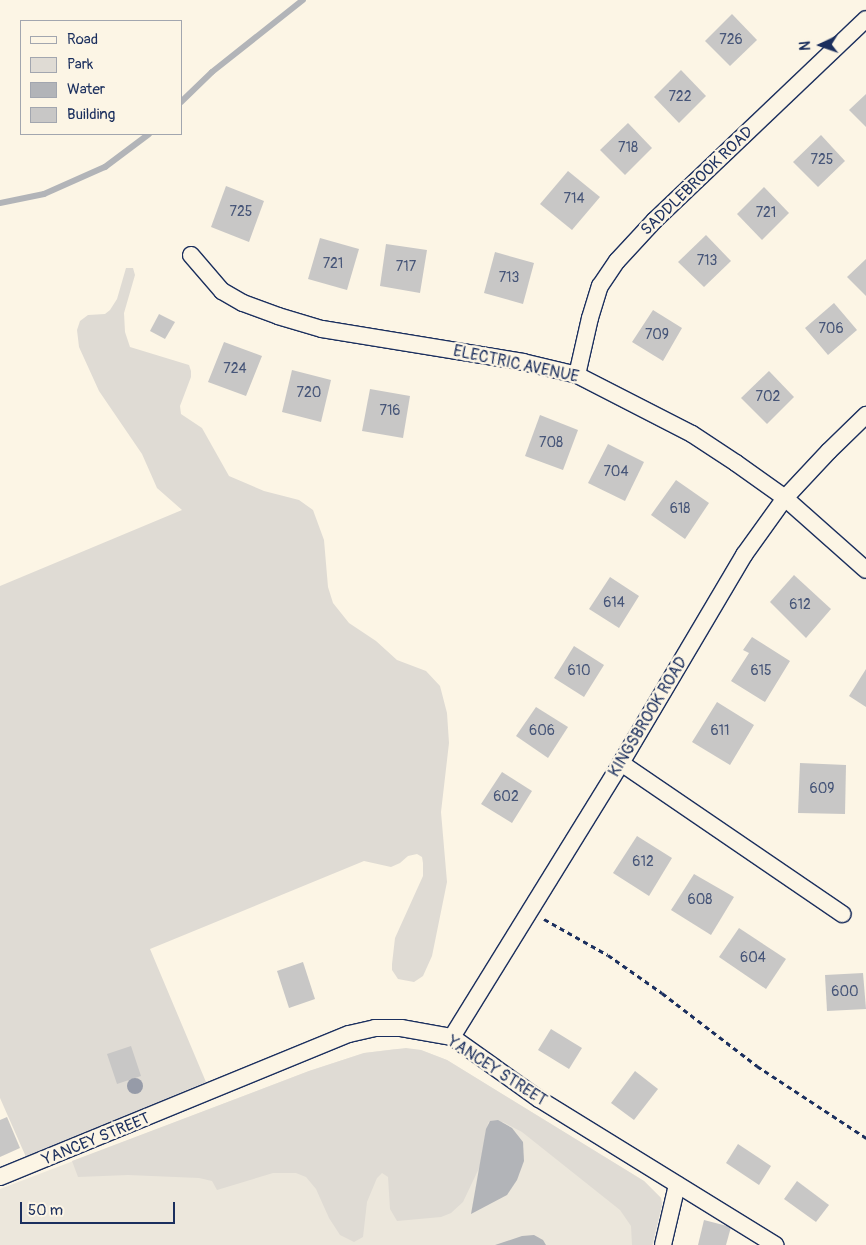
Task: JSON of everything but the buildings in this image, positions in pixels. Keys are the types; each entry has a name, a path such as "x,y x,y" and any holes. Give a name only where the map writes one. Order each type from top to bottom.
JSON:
{"street":[{"name":"SADDLEBROOK ROAD","path":"577,375 590,318 600,286 617,261 656,220 866,19"},
{"name":"ELECTRIC AVENUE","path":"191,255 222,291 243,303 278,316 322,329 506,359 577,375 692,434 785,498 866,570"},
{"name":"KINGSBROOK ROAD","path":"452,1037 621,764 744,555 785,498 828,450 866,415"},
{"path":"621,764 842,914"},
{"name":"YANCEY STREET","path":"0,1177 348,1034 375,1028 401,1028 452,1037 540,1099 775,1245"},
{"path":"663,1245 678,1185"}],"path":[{"path":"530,911 608,955 662,993 756,1066 866,1138"}],"shaded area":[{"path":"396,1049 421,1050 447,1060 644,1181 661,1198 662,1205 653,1245 0,1245 0,1189 309,1071 364,1053"}],"green space":[{"path":"126,268 133,268 135,275 124,313 125,332 130,347 189,365 191,377 180,406 181,414 202,428 229,476 264,491 299,500 313,510 324,540 328,587 333,603 349,623 376,641 397,660 426,671 440,686 447,713 449,743 441,812 447,882 432,956 423,976 414,982 398,979 392,970 392,964 395,938 423,876 422,857 417,854 408,856 400,863 391,867 364,861 150,949 206,1082 26,1157 0,1098 0,586 182,510 157,488 142,454 99,391 79,347 77,330 80,321 88,315 105,314 110,310 117,299"},
{"path":"406,1048 421,1050 447,1060 644,1181 661,1198 662,1205 652,1245 632,1245 631,1226 620,1210 522,1132 503,1122 490,1121 488,1123 481,1164 463,1202 451,1213 441,1217 397,1221 390,1209 388,1177 382,1173 377,1178 367,1202 363,1237 354,1242 340,1235 329,1218 316,1189 306,1177 296,1173 273,1173 217,1190 212,1181 199,1178 128,1175 78,1177 72,1161 309,1071 364,1053"}],"water":[{"path":"498,1120 512,1128 523,1142 524,1161 517,1180 507,1195 471,1214 486,1129 490,1121"},
{"path":"534,1235 543,1240 546,1245 495,1245 522,1236"}],"waterway":[{"path":"182,101 212,72 303,0"},
{"path":"0,203 44,194 105,167 148,135"}]}
